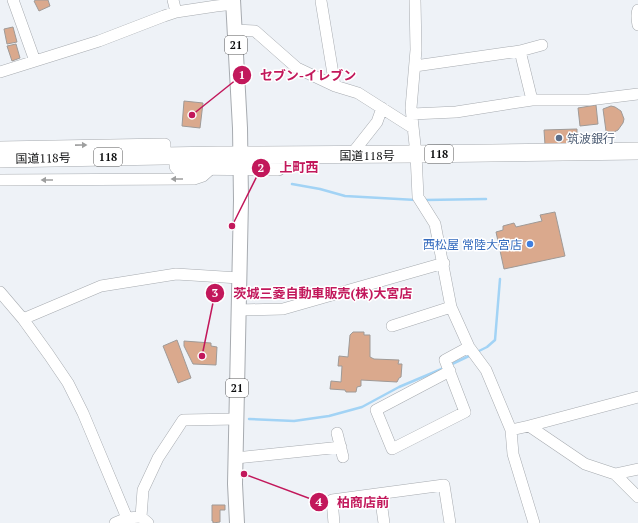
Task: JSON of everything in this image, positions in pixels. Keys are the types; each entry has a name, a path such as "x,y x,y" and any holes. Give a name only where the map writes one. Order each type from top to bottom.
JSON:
{"highway":[{"name":"国道118号","path":"0,169 29,163 165,156 241,161 416,159 638,151"},
{"name":"国道118号","path":"0,159 29,163 212,167 241,161 351,155 416,159 638,162"}],"main road":[{"name":"21","path":"233,2 241,161 235,484 237,523"}],"street":[{"path":"13,0 35,61"},
{"path":"173,0 176,12"},
{"path":"415,0 416,50 411,108 418,196 436,224 451,307 469,347 486,370 511,430 513,454 534,523"},
{"path":"321,1 335,86"},
{"path":"0,72 98,41 176,12 233,2"},
{"path":"638,10 638,25"},
{"path":"235,30 255,31 297,68 335,86 358,93 413,128"},
{"path":"415,66 520,51 542,45"},
{"path":"520,51 532,100"},
{"path":"412,114 456,112 532,100 589,100 638,94"},
{"path":"351,155 377,122 382,108"},
{"path":"0,147 165,144 165,156"},
{"path":"0,180 194,179 203,176 212,167"},
{"path":"239,310 283,309 444,263"},
{"path":"23,319 102,286 176,274 239,278"},
{"path":"0,292 23,319 68,383 83,413 127,518"},
{"path":"392,326 451,307"},
{"path":"450,371 376,410 392,449 466,412 450,371 445,360 469,347"},
{"path":"511,430 638,397"},
{"path":"115,523 127,518 144,520 143,490 158,458 183,420 237,419"},
{"path":"529,426 585,464 614,474 638,497"},
{"path":"236,458 342,452 337,434"},
{"path":"614,474 638,469"},
{"path":"331,522 332,500 444,485 450,523"},
{"path":"380,494 384,523"}],"building":[{"path":"48,0 50,6 39,11 34,1"},
{"path":"13,27 17,42 7,44 4,29"},
{"path":"16,44 20,58 12,61 7,46"},
{"path":"184,101 203,103 200,128 182,126"},
{"path":"596,105 598,124 580,126 578,108"},
{"path":"611,106 621,111 624,119 618,130 614,132 606,131 603,109"},
{"path":"577,129 577,145 545,145 544,130"},
{"name":"西松屋 常陸大宮店","path":"555,212 565,256 504,269 496,232 503,230 503,226 514,223 516,227 542,221 540,215"},
{"path":"353,332 364,332 364,335 370,335 370,357 374,359 399,360 398,364 402,364 401,377 397,382 361,380 361,386 357,387 356,392 330,389 331,381 341,382 342,366 338,366 339,356 348,357 350,335"},
{"path":"177,340 191,378 178,383 163,346"},
{"path":"184,341 211,343 211,346 217,347 216,365 193,364 184,346"},
{"path":"212,505 225,505 225,510 220,510 220,522 213,523 212,521"}],"waterway":[{"path":"292,184 320,189 345,196 416,200"},
{"path":"425,200 486,199"},
{"path":"477,352 487,347 495,340 500,279"},
{"path":"450,365 471,355"},
{"path":"249,419 294,421 329,416 362,407 399,387 444,368"}],"place":[{"name":"セブン-イレブン","path":"192,115"},
{"name":"筑波銀行","path":"559,138"},
{"name":"上町西","path":"232,226"},
{"name":"西松屋 常陸大宮店","path":"530,244"},
{"name":"茨城三菱自動車販売(株)大宮店","path":"202,356"},
{"name":"柏商店前","path":"244,474"}]}
